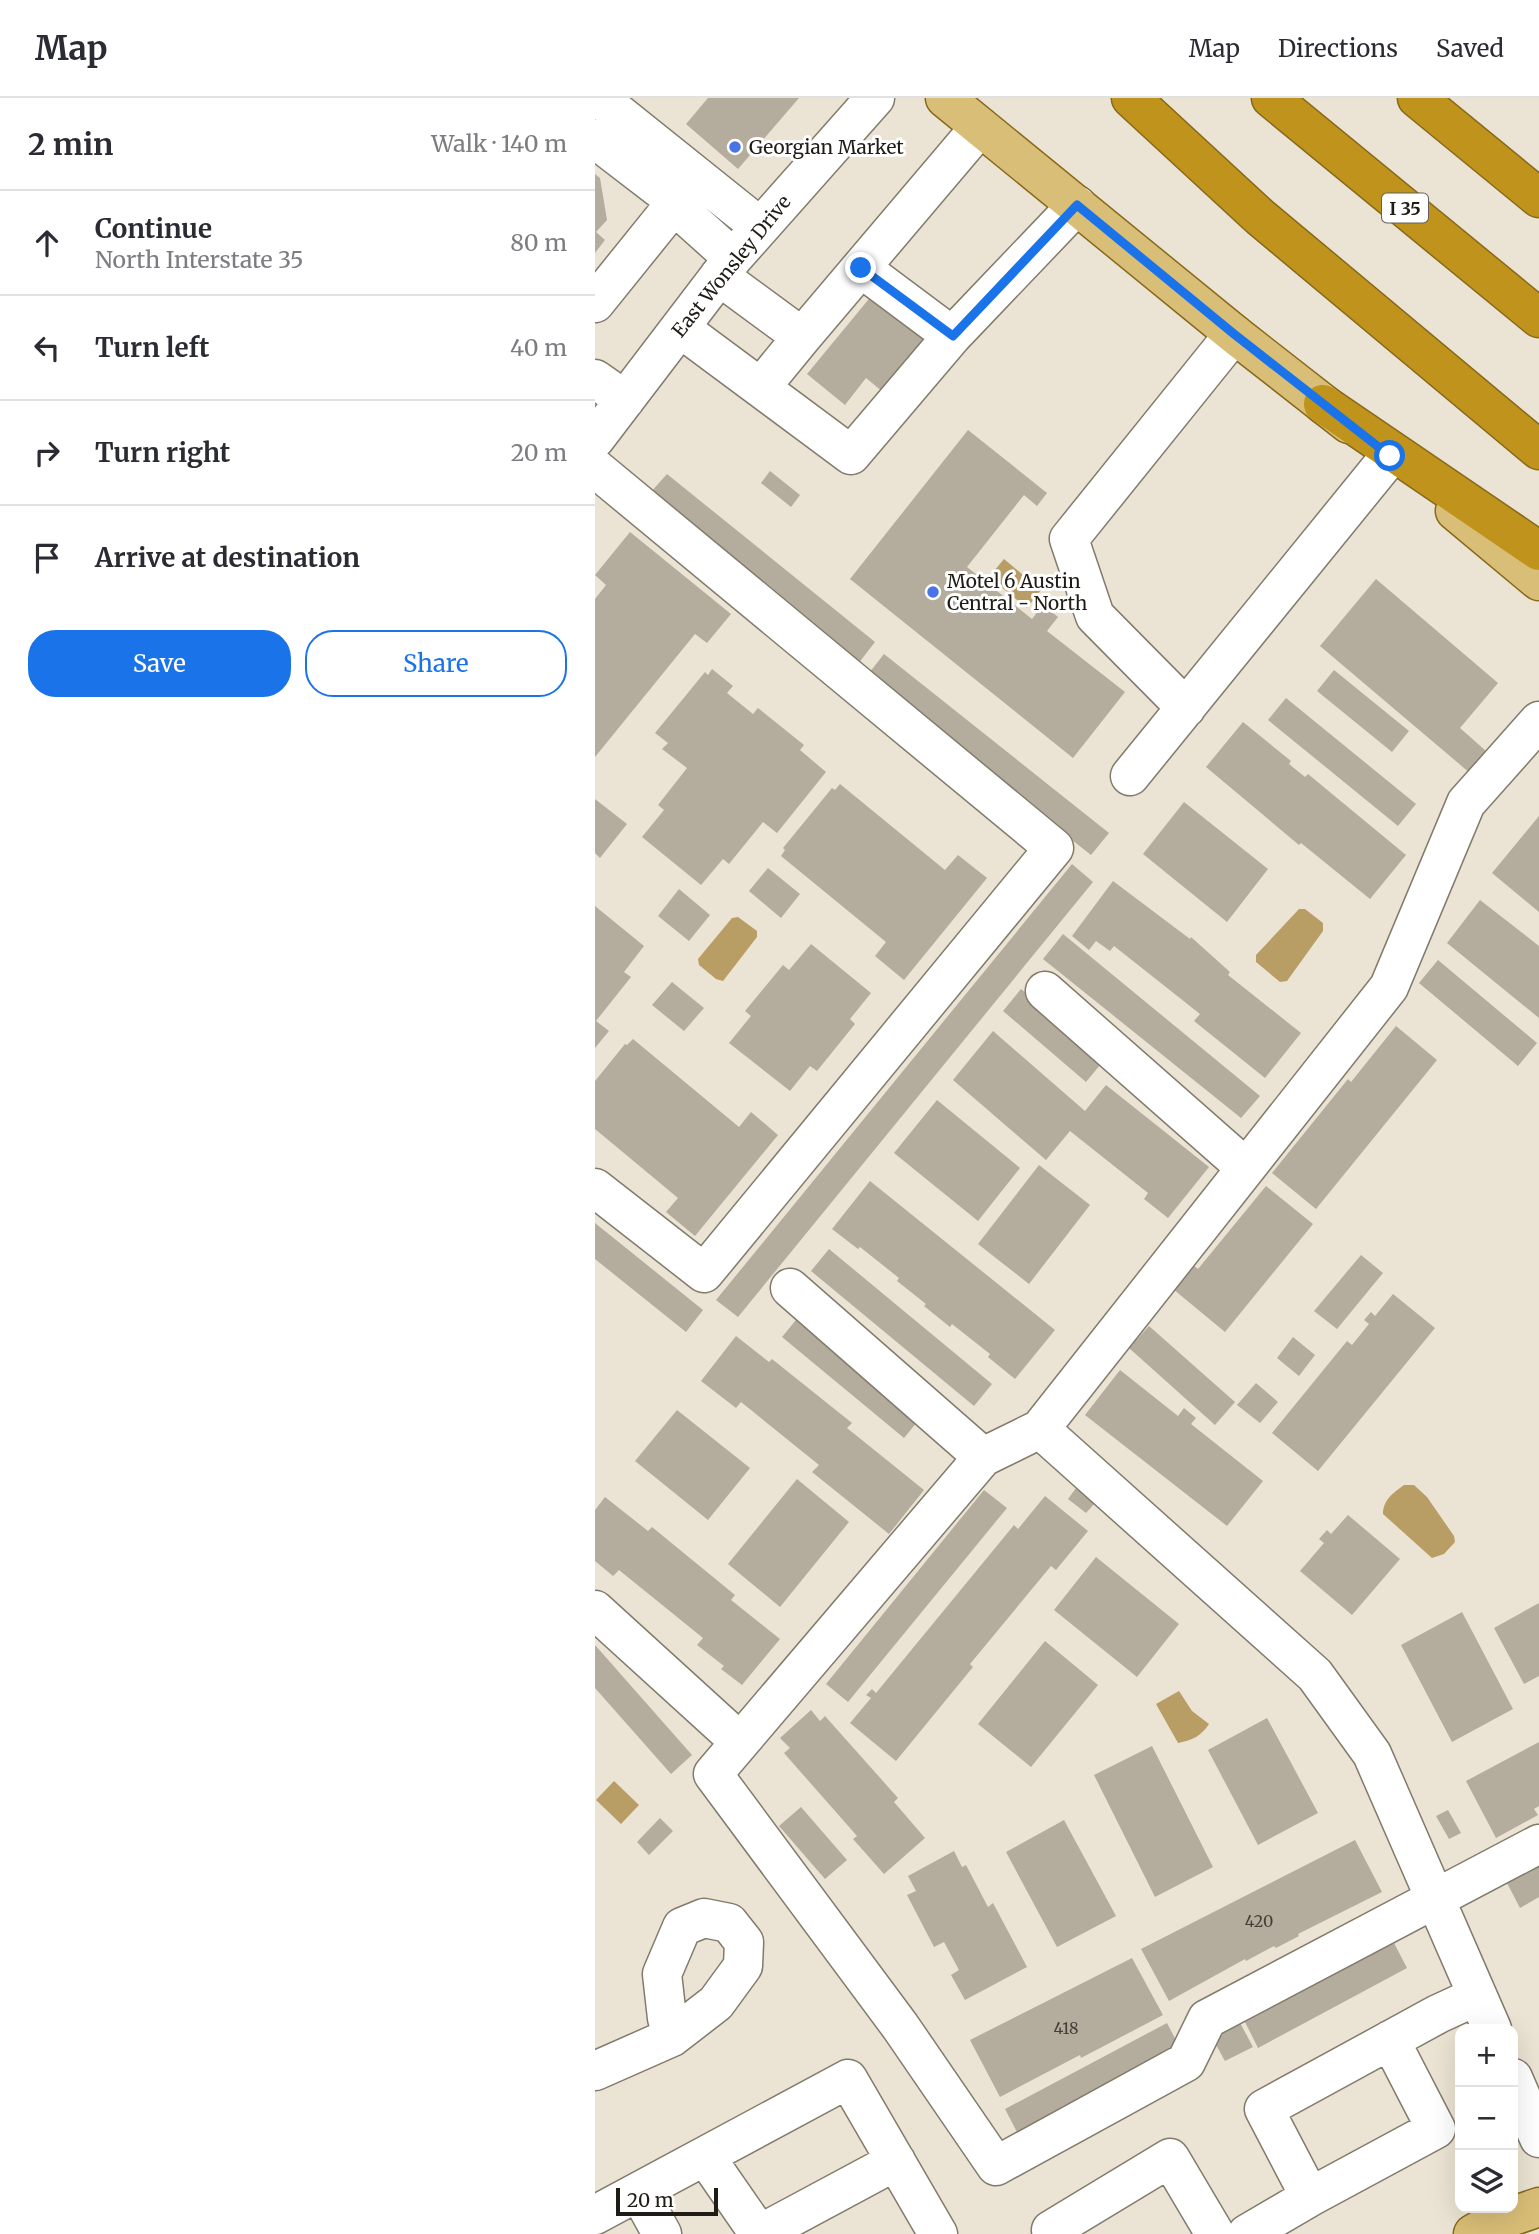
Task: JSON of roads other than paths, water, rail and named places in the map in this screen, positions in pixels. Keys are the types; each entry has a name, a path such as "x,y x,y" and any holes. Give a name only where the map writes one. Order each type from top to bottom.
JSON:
{"highway":[{"path":"1131,98 1260,217 1539,450"},
{"name":"I 35","path":"1271,98 1539,318"},
{"path":"1417,98 1539,198"},
{"path":"1323,404 1539,551"}],"main road":[{"path":"945,98 1234,334 1390,456 1539,581"},
{"path":"1473,2234 1490,2224 1539,2207"}],"street":[{"path":"599,98 760,227"},
{"name":"East Wonsley Drive","path":"595,439 610,389 680,328 726,267 875,98"},
{"path":"761,387 980,127"},
{"path":"595,138 664,192 726,267 802,337"},
{"path":"595,303 674,205"},
{"path":"680,328 851,455 953,336 1077,205"},
{"path":"861,268 953,336"},
{"path":"1186,708 1095,616 1069,539 1234,334"},
{"path":"1130,776 1390,456"},
{"path":"595,468 1054,848 704,1273 595,1188"},
{"path":"1539,721 1466,803 1389,987 1040,1429 983,1457 713,1774 900,2026 996,2166 1186,2062 1207,2019 1539,1844"},
{"path":"1045,991 1246,1168"},
{"path":"790,1288 983,1457"},
{"path":"1040,1429 1315,1675 1371,1754 1484,2012 1390,2040 1263,2109 1310,2197"},
{"path":"595,1610 740,1742"},
{"path":"595,2071 672,2037"},
{"path":"1247,2234 1436,2129 1390,2040"},
{"path":"595,2216 848,2079 938,2234"},
{"path":"1517,2087 1539,2138"},
{"path":"705,2156 759,2234 896,2161"},
{"path":"1053,2234 1051,2230 1170,2158 1215,2234"},
{"path":"639,2192 662,2234"}],"place":[{"name":"Georgian Market","path":"735,147"},
{"name":"Motel 6 Austin Central - North","path":"933,592"}]}
